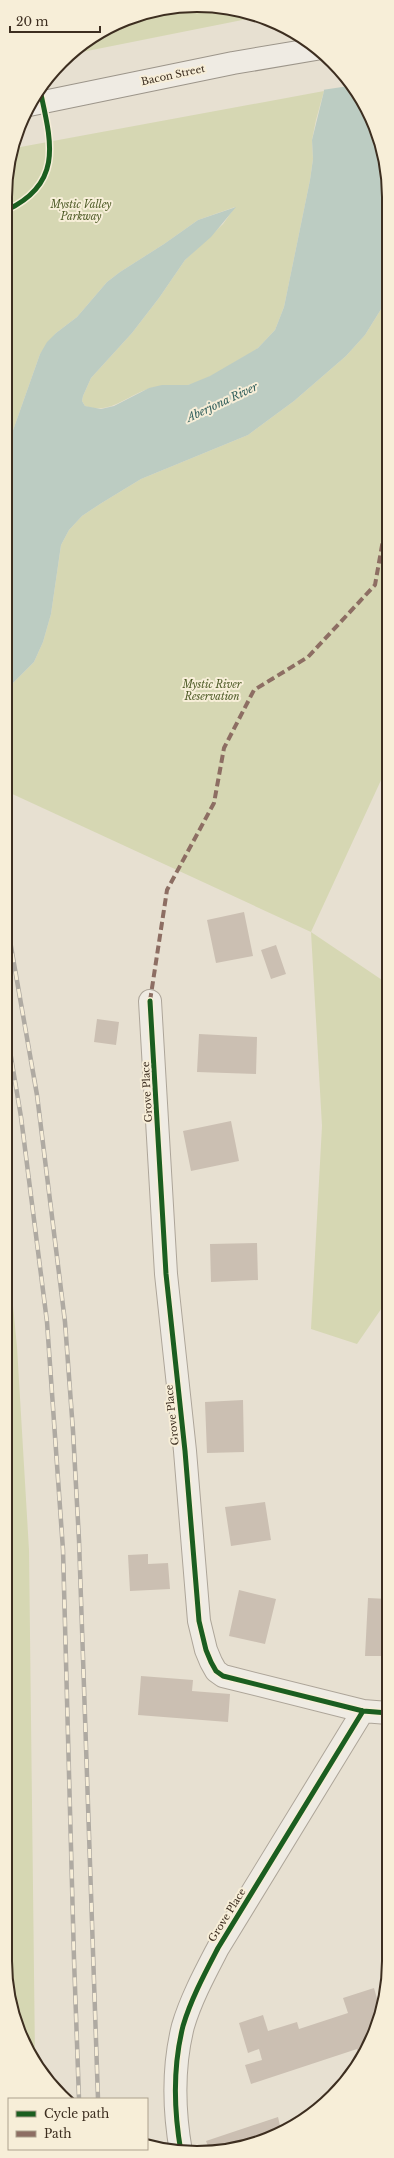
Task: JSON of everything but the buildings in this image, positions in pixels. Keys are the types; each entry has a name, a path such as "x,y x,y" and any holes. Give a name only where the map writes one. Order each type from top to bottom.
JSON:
{"street":[{"name":"Bacon Street","path":"37,103 233,63 311,51"},
{"name":"Grove Place","path":"150,1001 166,1274 185,1451 199,1621 206,1650 216,1671 223,1676 363,1711 382,1713"},
{"name":"Grove Place","path":"180,2145 177,2114 177,2065 183,2026 199,1984 218,1948 363,1711"}],"green space":[{"path":"185,12 209,12 247,19 82,52 115,31 149,18"},
{"name":"Mystic Valley Parkway","path":"324,91 312,140 313,159 310,180 284,307 275,330 258,348 251,353 196,383 178,387 158,387 148,389 118,404 102,408 85,406 82,401 83,396 91,378 132,333 159,298 185,260 223,224 235,207 198,220 107,282 77,317 56,333 40,354 12,433 12,185 19,147"},
{"name":"Mystic River Reservation","path":"382,308 382,778 311,932 12,794 12,684 34,662 43,642 51,614 61,545 69,530 82,516 141,479 248,435 294,401 346,356 365,335"},
{"path":"311,932 382,980 382,1308 357,1344 311,1329 322,1126"},
{"path":"12,1296 17,1347 29,1550 35,2050 26,2032 18,2009 12,1973"}],"water":[{"name":"Aberjona River","path":"319,58 344,84 351,94 368,126 376,149 382,185 382,308 365,335 346,356 294,401 248,435 141,479 82,516 69,530 61,545 51,614 43,642 34,662 12,684 12,433 40,354 47,342 77,317 107,282 120,272 198,220 236,207 211,237 185,260 159,298 132,333 91,378 82,401 85,406 101,409 114,406 149,388 162,385 188,385 210,376 258,348 275,330 284,307 310,180 313,159 312,140 324,91"}],"pier":[{"path":"317,56 328,66 346,86 322,90"}],"railway":[{"path":"12,952 37,1095 65,1322 79,1540 98,2098"},
{"path":"12,1063 21,1117 47,1322 63,1550 79,2098"}],"marked path":[{"path":"150,1001 167,890 214,803 224,748 254,690 308,657 375,585 382,546"}],"cycle path":[{"path":"12,207 25,199 38,187 45,174 49,159 49,143 48,126 41,97"},
{"path":"150,1001 166,1274 185,1451 199,1621 206,1650 216,1671 223,1676 363,1711 382,1713"},
{"path":"180,2145 176,2105 177,2057 183,2026 190,2006 218,1948 363,1711"}]}
